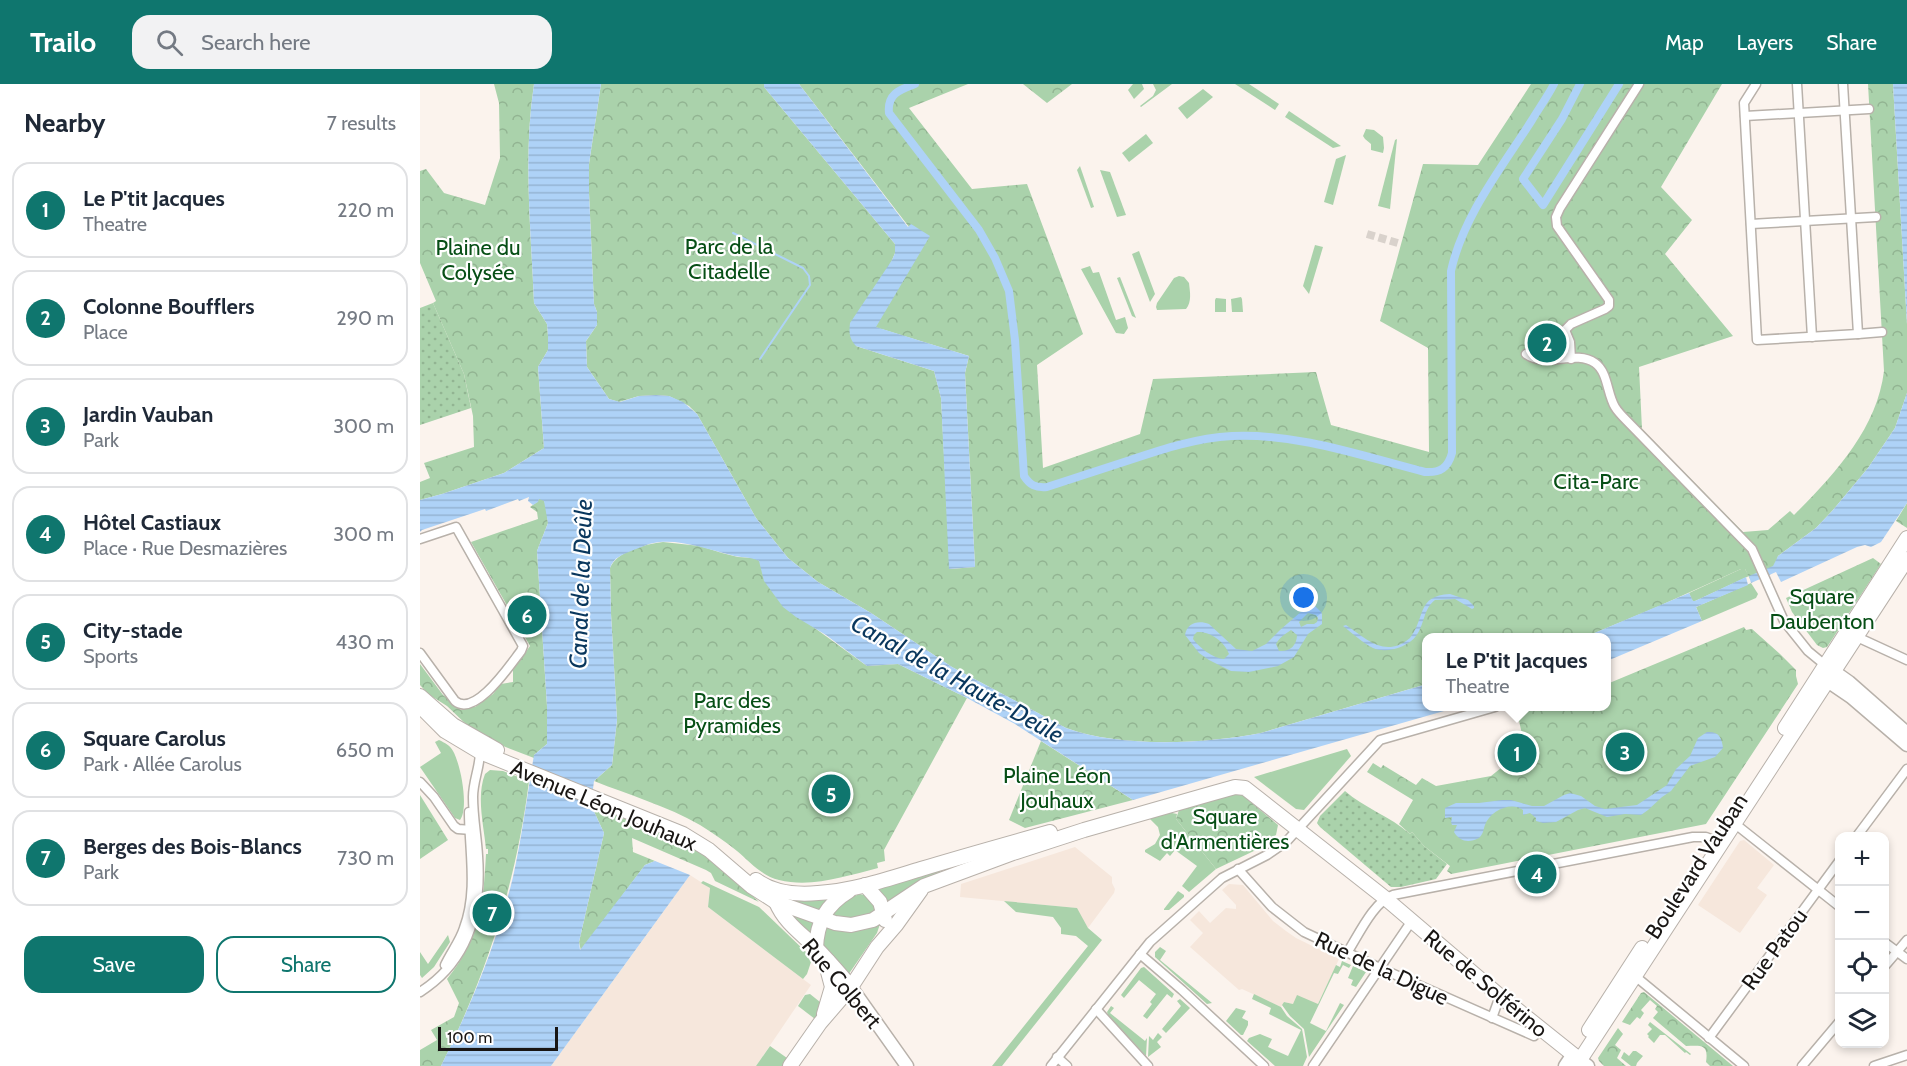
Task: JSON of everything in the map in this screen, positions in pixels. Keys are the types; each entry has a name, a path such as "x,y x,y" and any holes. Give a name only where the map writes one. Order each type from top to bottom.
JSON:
{"main road":[{"path":"1830,672 1907,538"},
{"path":"1830,672 1857,637 1907,559"},
{"path":"1830,672 1907,733"},
{"path":"1830,672 1851,697 1907,745"},
{"name":"Boulevard Vauban","path":"1577,1062 1635,976 1717,841 1734,823 1830,672"},
{"name":"Boulevard Vauban","path":"1577,1062 1717,841 1830,672"},
{"path":"420,696 482,748"},
{"path":"420,706 445,731 482,748"},
{"name":"Avenue Léon Jouhaux","path":"482,748 692,831 769,888 784,892 812,894 860,886 1241,783"},
{"name":"Avenue Léon Jouhaux","path":"619,804 692,839 718,857 759,892 776,902 821,918 851,925 866,922 885,913 924,886 1013,853 1241,783"},
{"name":"Rue de Solférino","path":"1241,783 1251,783 1299,827 1370,881 1411,922 1541,1029 1577,1062"},
{"path":"860,886 880,902 885,913 885,928 877,947"},
{"name":"Avenue Léon Jouhaux","path":"821,918 833,902 860,886"},
{"path":"790,1066 924,886"},
{"name":"Rue Colbert","path":"776,902 780,913 787,921 816,948 851,987 907,1066"},
{"path":"816,948 821,918"},
{"path":"820,1023 831,992 828,961"}],"street":[{"path":"1571,359 1570,342 1566,330 1571,324 1605,309 1609,306 1609,300 1557,226 1556,217 1639,84"},
{"path":"1756,84 1744,103 1758,340 1882,332"},
{"path":"1797,84 1812,337"},
{"path":"1843,84 1858,334"},
{"path":"1745,116 1869,109"},
{"path":"1751,224 1876,217"},
{"path":"1526,354 1538,360 1582,359 1596,364 1601,369 1614,405 1627,421 1752,549 1784,621 1813,656 1830,672"},
{"path":"420,539 456,527 523,646 493,687 474,702 459,705 420,653"},
{"path":"1857,637 1907,660"},
{"path":"1051,1066 1150,942 1216,882 1286,842 1380,740 1481,711"},
{"path":"420,992 449,966 463,946 477,911 479,871 472,830 471,771 475,758 482,748"},
{"path":"1861,832 1907,769"},
{"path":"420,782 434,797 454,826 458,829 472,830"},
{"path":"1734,823 1835,904"},
{"path":"1347,952 1385,898 1681,839 1697,837 1717,841"},
{"name":"Rue Patou","path":"1709,1038 1835,866"},
{"name":"Rue de la Digue","path":"1238,869 1260,895 1287,921 1304,932 1534,1036 1541,1029"},
{"path":"1313,1066 1411,922"},
{"path":"1889,961 1907,940"},
{"path":"1889,946 1907,959"},
{"path":"1140,954 1264,1066"},
{"path":"1635,976 1744,1066"},
{"path":"1492,1018 1500,996"},
{"path":"1096,1009 1148,1066"},
{"path":"1802,1066 1835,1026"},
{"path":"1874,1066 1907,1055"},
{"path":"1057,1057 1067,1066"}],"shaded area":[{"path":"1744,840 1774,865 1757,888 1767,895 1740,933 1698,905 1740,841"},
{"path":"1075,847 1112,877 1115,889 1088,928 1076,908 960,897 961,884"},
{"path":"690,875 710,888 708,907 811,985 756,1066 551,1066"},
{"path":"1229,884 1243,885 1273,921 1296,938 1339,959 1318,1004 1284,1002 1281,1007 1242,989 1239,990 1190,947 1203,933 1190,920 1199,911 1210,923 1226,908 1236,909 1236,905 1222,890"}],"green space":[{"name":"Plaine du Colysée","path":"494,84 534,84 528,166 534,303 547,324 548,336 548,350 538,367 544,448 504,473 420,500 420,482 430,478 424,463 474,447 473,416 464,374 433,303 436,301 420,263 420,171 426,169 444,193 485,205 500,158 499,103"},
{"name":"Parc de la Citadelle","path":"601,84 764,84 764,87 895,244 895,253 856,346 934,371 941,398 950,569 975,567 965,373 969,356 875,327 909,227 799,84 968,84 909,108 972,189 1027,184 1083,334 1037,365 1043,468 1140,434 1153,379 1316,372 1331,425 1429,452 1428,348 1380,321 1423,164 1478,165 1531,84 1722,84 1661,187 1692,220 1665,254 1733,336 1639,367 1642,429 1743,532 1768,530 1790,511 1794,515 1809,500 1838,467 1863,432 1880,392 1884,371 1868,84 1893,84 1907,324 1907,393 1895,428 1868,468 1816,528 1778,556 1775,569 1750,579 1745,569 1741,569 1595,633 1422,633 1422,685 1261,733 1189,742 1111,739 1066,728 952,667 871,613 818,582 788,558 756,518 697,414 689,406 669,396 639,396 619,402 609,399 587,367 586,341 597,325 597,312 594,304 589,164"},
{"path":"1023,84 1072,84 1047,103"},
{"path":"1133,84 1142,84 1144,89 1134,99 1128,90"},
{"path":"1153,84 1172,84 1141,107 1153,96 1156,90"},
{"path":"1235,84 1249,84 1279,104 1275,110"},
{"path":"1203,89 1213,97 1187,119 1178,108"},
{"path":"1289,111 1341,146 1333,148 1285,117"},
{"path":"1366,129 1374,130 1383,137 1383,153 1371,150 1371,144 1363,136"},
{"path":"1146,134 1153,143 1129,162 1122,153"},
{"path":"1397,139 1390,209 1378,206"},
{"path":"1346,155 1333,205 1324,202 1336,159"},
{"path":"1080,166 1094,207 1091,208 1077,170"},
{"path":"1100,170 1110,172 1126,215 1117,217"},
{"path":"1315,245 1323,247 1309,294 1303,286"},
{"path":"1139,251 1155,294 1150,302 1132,254"},
{"path":"1090,266 1093,273 1099,272 1116,320 1125,317 1128,328 1124,334 1116,333 1081,269"},
{"path":"1120,277 1136,318 1132,316 1117,278"},
{"path":"1184,277 1189,283 1188,306 1186,309 1157,310 1157,303 1174,278"},
{"path":"1241,297 1243,312 1232,312 1231,299"},
{"path":"1216,298 1226,299 1226,312 1215,312"},
{"path":"433,303 464,374 471,408 420,425 420,308"},
{"path":"539,499 543,499 546,505 548,523 537,551 547,706 547,744 534,755 534,758 498,744 470,728 447,706 428,694 420,685 420,664 443,695 461,710 470,706 475,707 493,694 501,684 513,682 513,670 530,646 471,542 538,519 537,512 530,507"},
{"path":"1907,503 1907,528 1896,521"},
{"name":"Parc des Pyramides","path":"663,542 700,546 738,557 755,558 812,626 867,666 898,664 967,698 884,850 885,861 877,863 878,868 816,882 779,880 762,872 724,841 687,818 594,781 612,765 617,720 610,568 625,553"},
{"name":"Square Daubenton","path":"1873,558 1881,564 1827,647 1817,645 1792,612 1786,598"},
{"path":"1745,569 1749,576 1693,602 1689,593"},
{"path":"1751,583 1758,594 1756,598 1702,621 1696,607"},
{"path":"1744,627 1746,630 1752,629 1796,670 1798,684 1706,824 1451,874 1447,871 1450,866 1424,846 1412,832 1410,834 1399,824 1413,800 1367,772 1373,763 1381,768 1383,765 1416,785 1422,778 1436,786 1491,776 1506,764 1495,750 1509,741 1508,738 1522,734 1517,712 1611,711 1611,682"},
{"path":"439,740 452,749 459,766 464,797 463,814 460,820 455,818 420,767 441,753 435,742"},
{"name":"Plaine Léon Jouhaux","path":"1041,741 1133,800 1025,828 1009,820"},
{"path":"1347,749 1351,756 1304,810 1296,809 1254,777"},
{"path":"490,770 503,771 529,781 508,892 486,962 441,1066 420,1066 420,1050 437,1040 431,1030 454,1017 459,1003 447,979 467,949 478,920 486,854 488,854 482,821 481,792 485,774"},
{"path":"1345,791 1410,834 1412,832 1424,846 1447,864 1436,879 1391,887 1320,827 1317,823 1320,816"},
{"name":"Square d'Armentières","path":"1240,793 1278,825 1276,835 1256,850 1216,869 1176,819 1180,807"},
{"path":"420,795 448,840 420,859"},
{"path":"591,805 691,846 723,868 759,902 715,881 711,873 706,870 632,838 633,852 655,861 645,865 581,951 579,942 604,833"},
{"path":"1167,812 1177,814 1176,819 1216,869 1189,892 1182,886 1197,866 1175,850 1170,856 1167,853 1160,861 1145,852 1155,844 1160,835 1158,827 1149,818"},
{"path":"942,868 943,870 889,903 879,889 879,887"},
{"path":"703,881 759,907 806,952 811,962 803,979 708,907 710,888 701,883"},
{"path":"1178,891 1184,897 1169,910 1164,910 1164,909"},
{"path":"835,893 819,912 773,895"},
{"path":"860,894 868,896 880,910 859,919 829,916 846,899"},
{"path":"1004,901 1077,908 1088,928 1102,940 1002,1066 992,1066 1088,946 1076,936 1061,934 1061,928 1053,917 1016,912"},
{"path":"789,914 814,922 812,937"},
{"path":"880,924 877,933 846,978 822,945 824,926 852,931"},
{"path":"448,935 450,942 434,967 422,978 420,952 428,964"},
{"path":"1160,947 1166,951 1160,960 1212,1003 1207,1004 1155,957 1155,952"},
{"path":"1342,961 1351,965 1349,968 1343,965 1338,974 1334,973 1310,1023 1326,1031 1340,1003 1344,1005 1309,1057 1304,1029 1282,1005 1284,1002 1293,1004 1297,995 1318,1004 1336,965 1340,967"},
{"path":"1353,966 1366,972 1356,987 1351,985 1353,980 1348,978"},
{"path":"1144,967 1174,994 1172,998 1167,994 1147,1019 1143,1016 1156,994 1139,980 1124,998 1121,995"},
{"path":"1644,992 1733,1066 1710,1066 1706,1062 1705,1049 1699,1046 1686,1046 1653,1018 1658,1012 1655,1009 1657,1006 1650,1000 1641,1010 1644,1013 1640,1019 1637,1017 1630,1025 1622,1022 1641,993"},
{"path":"810,994 820,1002 820,1013 815,1019 798,1006 805,995"},
{"path":"1254,994 1281,1007 1287,1016 1302,1029 1307,1057 1303,1066 1275,1066 1247,1041 1260,1034 1272,1039 1268,1047 1288,1056 1301,1030 1269,1014 1271,1008 1252,999"},
{"path":"1180,999 1190,1008 1166,1033 1162,1029 1181,1006 1177,1001"},
{"path":"1111,1006 1114,1008 1110,1013 1145,1041 1147,1038 1146,1056 1108,1015 1107,1012"},
{"path":"1236,1008 1246,1011 1242,1018 1248,1021 1248,1025 1243,1035 1226,1021"},
{"path":"1650,1022 1691,1054 1685,1053 1665,1035 1660,1035 1654,1043 1647,1034 1652,1029 1648,1025"},
{"path":"1618,1028 1623,1034 1615,1045 1621,1050 1617,1058 1626,1066 1604,1066 1598,1058"},
{"path":"1158,1033 1162,1037 1157,1042 1161,1047 1148,1057 1149,1036 1153,1040"},
{"path":"770,1046 787,1058 784,1066 756,1066"},
{"path":"1633,1051 1643,1056 1636,1066 1631,1066 1621,1058 1624,1052 1629,1056"}],"water":[{"path":"534,84 601,84 589,164 594,304 597,312 597,325 586,341 587,367 609,399 620,402 639,396 669,396 683,402 697,414 756,518 788,558 818,582 871,613 952,667 1066,728 1111,739 1189,742 1239,737 1261,733 1422,685 1422,711 1444,711 1133,800 1015,724 967,698 898,664 867,666 826,635 783,607 764,581 759,561 680,543 659,542 647,545 619,557 610,568 617,720 612,765 594,781 591,805 604,833 579,942 580,950 645,865 655,861 690,875 551,1066 441,1066 473,997 507,902 522,832 534,755 547,744 547,706 537,551 548,523 544,501 539,499 533,505 528,501 529,497 519,501 518,499 420,532 420,500 504,473 544,448 538,367 548,350 548,336 547,324 534,303 528,166"},
{"path":"764,84 799,84 908,227 911,224 930,236 876,327 969,356 965,373 975,567 949,569 941,398 934,371 856,346 850,335 850,323 892,260 895,244 764,87"},
{"path":"1893,84 1907,84 1907,324"},
{"path":"1907,393 1907,503 1881,542 1871,547 1865,545 1857,547 1781,582 1776,572 1751,583 1749,576 1773,566 1778,556 1816,528 1868,468 1895,428"},
{"path":"1746,577 1748,585 1696,607 1702,621 1611,659 1611,633 1594,633 1689,593 1695,601"},
{"path":"1450,594 1468,600 1474,608 1455,599 1435,600 1428,608 1416,636 1408,643 1396,648 1378,650 1373,648 1343,626 1346,625 1377,645 1392,647 1410,638 1427,603 1439,596"},
{"path":"1310,604 1322,613 1322,624 1308,634 1294,657 1278,666 1249,672 1231,671 1209,660 1199,653 1185,635 1191,625 1205,623 1209,624 1236,649 1252,651 1266,644","holes":["1308,613 1316,615 1317,622 1301,627 1299,622","1291,630 1297,635 1294,645 1283,651 1279,651 1276,644","1197,632 1212,635 1224,645 1229,654 1224,659 1211,655 1193,639"]},
{"path":"1707,732 1719,736 1723,748 1715,757 1690,766 1671,791 1641,815 1625,814 1607,817 1585,808 1556,822 1543,823 1536,821 1530,813 1523,815 1523,810 1518,807 1507,807 1491,815 1483,833 1472,841 1459,838 1454,832 1457,825 1452,825 1452,817 1445,818 1445,808 1456,803 1511,800 1532,806 1544,806 1570,793 1581,796 1595,806 1605,809 1637,805 1667,785 1676,769 1690,756 1698,738"}],"waterway":[{"path":"915,84 892,97 889,113 979,230 995,258 1009,291 1015,340 1024,476 1033,485 1043,487 1180,445 1232,436 1257,436 1305,442 1425,472 1443,469 1452,453 1451,271 1464,231 1474,211 1554,84"},
{"path":"1580,84 1562,119 1523,179 1543,205 1619,84"},
{"path":"733,233 803,268 809,276 810,285 760,359"}],"tunnel":[{"path":"1367,234 1401,244"}],"place":[{"name":"Colonne Boufflers","path":"1547,343"},
{"name":"Square Carolus","path":"527,615"},
{"name":"Jardin Vauban","path":"1625,752"},
{"name":"Le P'tit Jacques","path":"1517,753"},
{"name":"City-stade","path":"831,794"},
{"name":"Hôtel Castiaux","path":"1537,874"},
{"name":"Berges des Bois-Blancs","path":"492,913"}],"park label":[{"name":"Cita-Parc","path":"1596,481"}],"water label":[{"name":"Canal de la Deûle","path":"581,584"},
{"name":"Canal de la Haute-Deûle","path":"957,679"}]}
